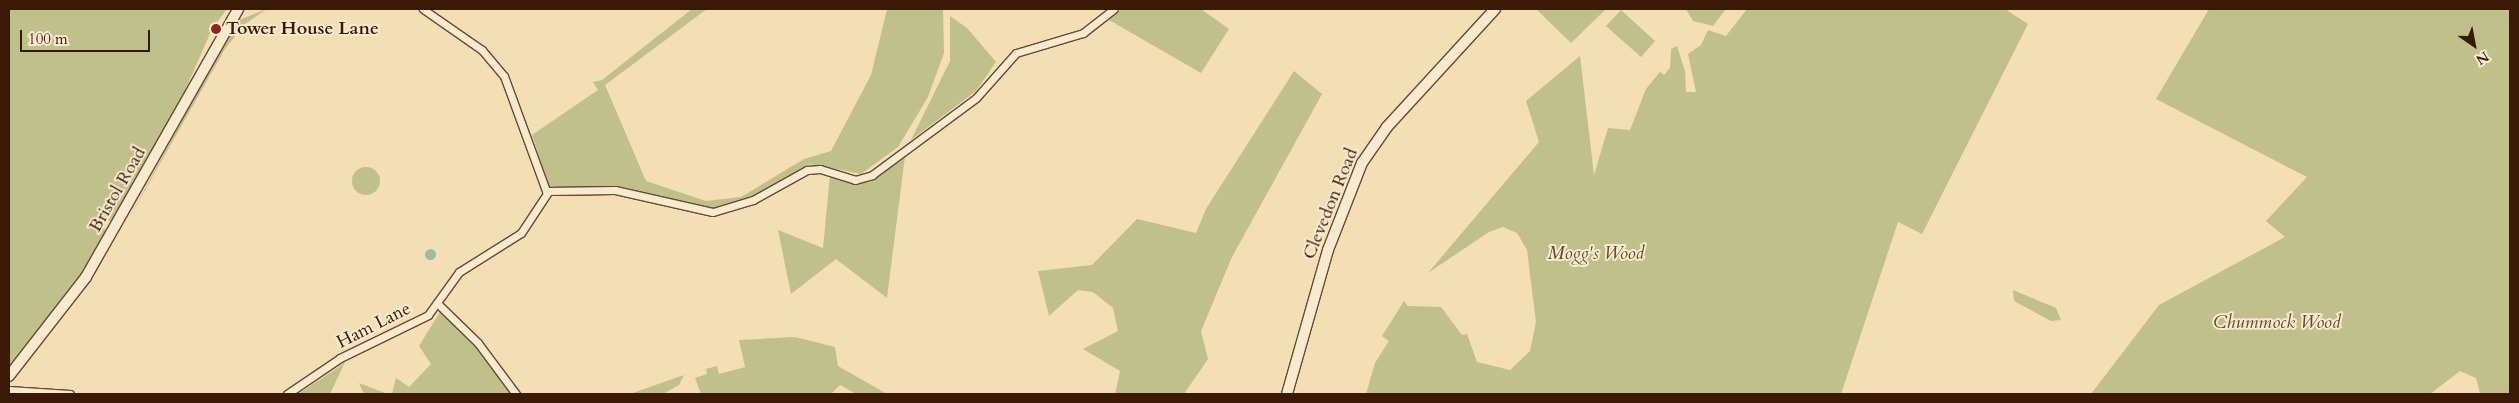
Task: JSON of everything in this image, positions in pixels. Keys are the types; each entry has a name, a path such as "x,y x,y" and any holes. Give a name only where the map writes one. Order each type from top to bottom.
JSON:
{"main road":[{"name":"Bristol Road","path":"9,376 86,277 238,9"},
{"name":"Clevedon Road","path":"1287,394 1328,250 1362,163 1387,128 1495,9"}],"street":[{"path":"423,9 482,50 504,76 548,192 615,190 713,212 752,200 807,170 864,178 976,98 1016,53 1083,33 1114,9"},
{"name":"Ham Lane","path":"287,394 340,358 409,327 437,303 459,272 521,233 548,192"},
{"path":"437,303 478,343 516,394"},
{"path":"9,390 70,394"}],"green space":[{"path":"9,9 227,9 212,29 180,102 113,220 103,222 106,234 81,275 9,367"},
{"path":"267,9 245,24 225,49 128,220 231,30 239,20"},
{"path":"692,9 707,9 605,85 646,181 706,201 741,197 804,159 831,151 871,75 887,9 943,9 944,53 928,97 898,147 861,174 810,164 752,198 713,209 611,186 550,190 532,135 598,90 593,82 602,80"},
{"path":"1121,9 1201,9 1229,29 1201,73 1109,20"},
{"path":"1536,9 1606,9 1571,43"},
{"path":"1686,9 1726,9 1713,26 1693,21"},
{"name":"Mogg's Wood","path":"1747,9 2005,9 2028,24 1922,234 1898,222 1841,394 1366,394 1375,363 1389,341 1382,336 1404,301 1408,306 1441,307 1462,335 1467,334 1477,362 1510,370 1530,351 1536,322 1527,250 1517,233 1503,227 1489,232 1428,273 1539,142 1526,101 1580,56 1594,175 1608,128 1630,130 1646,89 1660,72 1664,75 1670,68 1671,49 1677,46 1685,71 1686,92 1696,92 1688,54 1701,45 1708,30 1726,36"},
{"name":"Chummock Wood","path":"2209,9 2510,9 2510,394 2480,394 2476,378 2460,371 2430,394 2091,394 2159,305 2285,237 2266,221 2307,177 2156,99"},
{"path":"1621,10 1655,41 1641,57 1606,26"},
{"path":"950,16 967,28 996,62 976,91 911,140 950,61"},
{"path":"1294,71 1322,94 1232,257 1201,331 1208,359 1184,394 1115,394 1120,371 1083,349 1118,331 1113,308 1093,292 1078,290 1049,316 1038,271 1092,265 1137,219 1196,233 1206,209"},
{"path":"905,156 887,298 836,259 791,294 778,230 823,248 830,175 850,183 870,182"},
{"path":"366,167 376,171 380,181 376,191 366,195 356,191 352,181 356,171"},
{"path":"2013,290 2056,308 2061,320 2051,321 2014,301"},
{"path":"440,312 472,341 512,394 392,394 396,378 409,387 431,364 419,346"},
{"path":"795,337 835,347 838,366 887,394 856,394 840,385 831,394 701,394 695,378 707,374 706,369 717,366 719,374 745,367 739,340"},
{"path":"345,362 330,394 298,394 333,371"},
{"path":"684,375 679,385 663,394 630,394"},
{"path":"359,383 388,394 364,394"}],"shaded area":[{"path":"430,248 436,254 430,260 424,254"}],"place":[{"name":"Tower House Lane","path":"216,29"}]}
